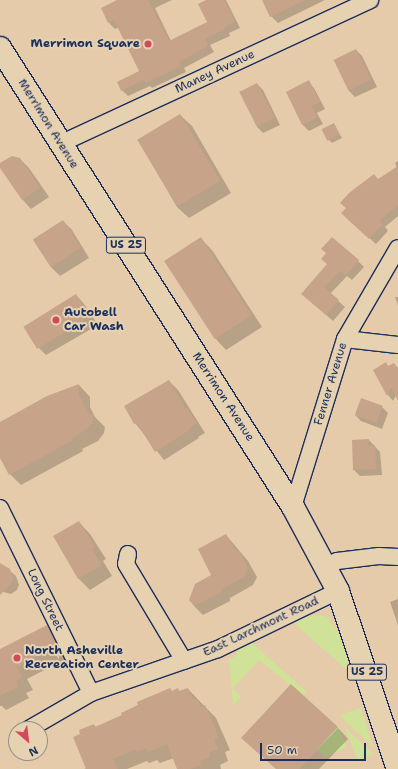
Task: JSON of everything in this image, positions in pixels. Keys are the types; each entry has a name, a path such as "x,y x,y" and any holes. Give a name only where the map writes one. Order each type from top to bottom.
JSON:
{"main road":[{"name":"Merrimon Avenue","path":"0,48 60,144 272,471 293,507 338,591 398,769"}],"street":[{"name":"Maney Avenue","path":"60,144 370,0"},
{"name":"Fenner Avenue","path":"293,507 345,339 398,248"},
{"path":"345,339 398,345"},
{"name":"Long Street","path":"0,508 91,693"},
{"path":"128,554 126,564 184,661"},
{"path":"325,567 337,562 379,556 398,557"},
{"name":"East Larchmont Road","path":"43,721 91,693 218,649 338,591"}],"green space":[{"path":"320,615 331,618 329,622 334,626 339,634 348,661 346,669 296,625 297,619"},
{"path":"252,643 307,692 303,695 259,660 233,688 241,698 233,705 229,660 237,655 236,651"},
{"path":"361,708 373,747 339,715"},
{"path":"344,726 373,754 358,760"},
{"path":"338,727 347,747 325,757 317,749"}],"building":[{"name":"Merrimon Square","path":"117,0 148,0 169,41 207,22 198,4 206,0 224,0 235,22 205,39 208,46 179,62 181,66 146,83 144,80 121,91 117,82 139,71 114,20 108,23 101,8"},
{"path":"262,0 305,0 270,17"},
{"path":"356,49 371,80 348,91 334,60"},
{"path":"309,80 320,102 312,106 317,118 302,125 286,92"},
{"path":"257,83 275,118 257,127 239,92"},
{"path":"180,114 220,181 177,207 137,140"},
{"path":"334,123 340,135 327,141 322,129"},
{"path":"12,156 20,158 40,188 22,200 0,168 0,163"},
{"path":"398,166 398,205 379,221 383,224 369,239 341,213 346,208 340,203 349,193 374,174 378,179"},
{"path":"63,220 81,248 51,267 33,240"},
{"path":"201,237 252,315 215,339 164,261"},
{"path":"332,237 359,260 346,275 340,271 324,287 339,300 326,315 301,294 327,264 321,259 326,253 321,249"},
{"name":"Autobell Car Wash","path":"76,294 90,316 37,349 23,327"},
{"path":"386,362 388,366 394,363 398,369 398,401 391,387 387,396 373,370"},
{"path":"169,380 186,409 187,408 197,423 190,428 191,429 155,452 137,423 134,424 124,406"},
{"path":"79,384 79,395 88,413 94,415 93,421 87,429 72,438 73,440 9,475 0,458 0,422 47,396"},
{"path":"361,398 383,406 376,423 355,415"},
{"path":"369,439 367,446 375,445 376,469 353,470 352,440"},
{"path":"79,521 95,547 92,549 102,565 78,579 53,536"},
{"path":"226,534 234,548 239,551 248,568 244,577 222,589 221,592 194,606 189,600 195,584 211,575 198,549"},
{"path":"0,563 10,569 13,579 11,584 0,595"},
{"name":"North Asheville Recreation Center","path":"47,625 57,646 17,667 22,678 16,681 18,687 0,696 0,649"},
{"path":"291,684 338,727 299,769 276,769 241,738"},
{"path":"170,688 172,691 178,688 179,691 188,688 193,700 197,699 201,707 205,705 219,738 214,740 218,749 209,753 210,757 200,761 201,765 190,769 177,769 167,744 148,752 146,748 137,752 136,749 113,759 118,769 86,769 73,737 80,734 79,730 94,724 95,727 122,715 121,713 138,705 137,702"}],"place":[{"name":"Merrimon Square","path":"148,44"},
{"name":"Autobell Car Wash","path":"56,320"},
{"name":"North Asheville Recreation Center","path":"17,658"}]}
